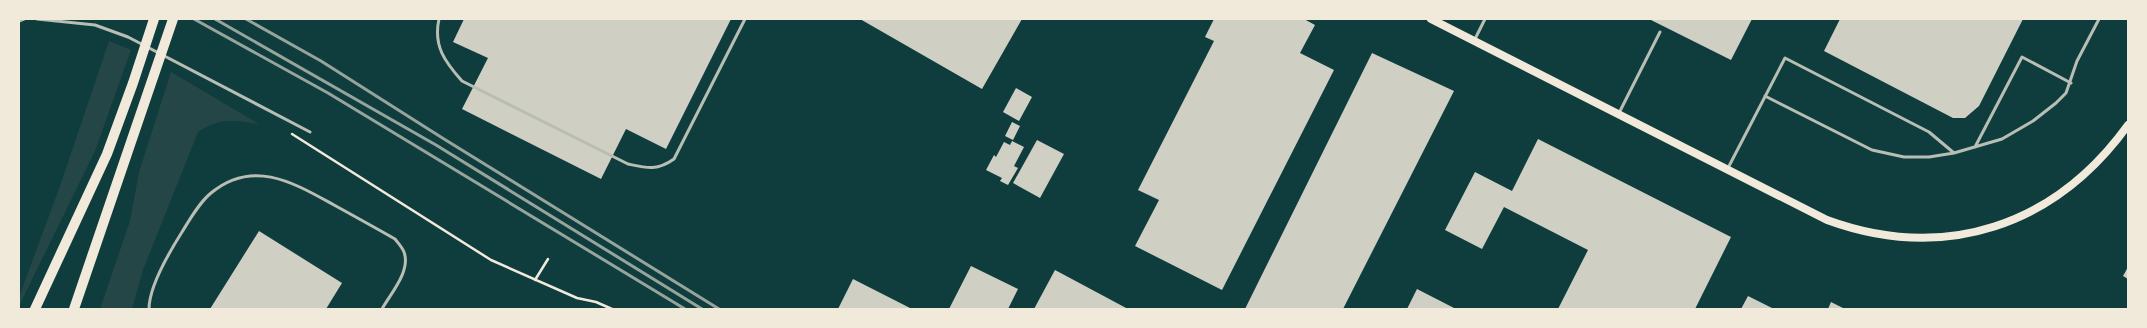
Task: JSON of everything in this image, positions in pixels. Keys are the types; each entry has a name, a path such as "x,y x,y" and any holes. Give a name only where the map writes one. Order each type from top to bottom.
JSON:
{"main road":[{"path":"35,309 107,154 134,83 154,19"},
{"path":"74,309 173,19"},
{"path":"1431,19 1827,220 1853,230 1880,236 1908,238 1959,236 2006,223 2026,214 2073,185 2112,148 2128,125"},
{"path":"80,309 86,275"}],"lane":[{"path":"19,22 24,19"},
{"path":"37,19 95,25 128,37 310,132"},
{"path":"439,19 437,28 439,47 446,63 462,81 628,164 650,169 666,165 674,159 745,19"},
{"path":"1474,41 1485,19"},
{"path":"1765,96 1872,150 1904,157 1929,157 1954,153 2002,139 2033,121 2056,103 2066,93 2071,83 2077,61 2099,19"},
{"path":"1619,114 1660,32"},
{"path":"1974,147 2022,57 2071,83"},
{"path":"1727,170 1785,58 1929,132 1954,153"},
{"path":"149,309 149,299 171,249 192,216 210,193 227,182 252,175 270,176 292,182 395,238 404,251 406,264 403,273 382,309"}],"path":[{"path":"286,130 491,260 577,298 596,302 612,309"},
{"path":"535,280 548,259"}],"shaded area":[{"path":"109,41 131,50 95,151 19,306 19,297 60,186"},
{"path":"171,72 259,124 242,121 227,121 206,127 198,132 143,270 132,309 100,309 130,221 139,172"}],"building":[{"path":"464,19 731,19 666,149 626,129 601,179 462,109 488,58 453,42"},
{"path":"860,19 1022,19 982,89"},
{"path":"1214,19 1304,19 1315,25 1300,53 1334,70 1222,290 1135,246 1159,200 1138,190 1214,41 1205,37"},
{"path":"1649,19 1752,19 1731,60"},
{"path":"1840,19 2023,19 1979,106 1965,118 1953,118 1824,51"},
{"path":"1372,53 1454,91 1343,309 1245,309"},
{"path":"1016,88 1032,97 1019,121 1003,112"},
{"path":"1012,122 1020,126 1013,140 1005,136"},
{"path":"1538,139 1731,237 1695,309 1558,309 1588,250 1504,207 1482,249 1445,230 1475,172 1512,191"},
{"path":"1037,140 1064,154 1040,198 1013,183"},
{"path":"1012,141 1024,147 1014,166 1018,168 1008,185 1000,181 1002,178 986,170 994,155 996,157 1004,142 1010,145"},
{"path":"259,231 342,283 326,309 210,309"},
{"path":"971,266 1018,289 1008,309 949,309"},
{"path":"2128,267 2128,279 2123,276"},
{"path":"1055,270 1128,309 1034,309"},
{"path":"853,279 912,309 838,309"},
{"path":"1417,289 1456,309 1407,309"},
{"path":"1748,296 1774,309 1741,309"},
{"path":"1831,302 1845,309 1828,309"}],"railway":[{"path":"194,19 328,93 685,309"},
{"path":"215,19 436,145 702,309"},
{"path":"246,19 321,61 719,309"}]}
